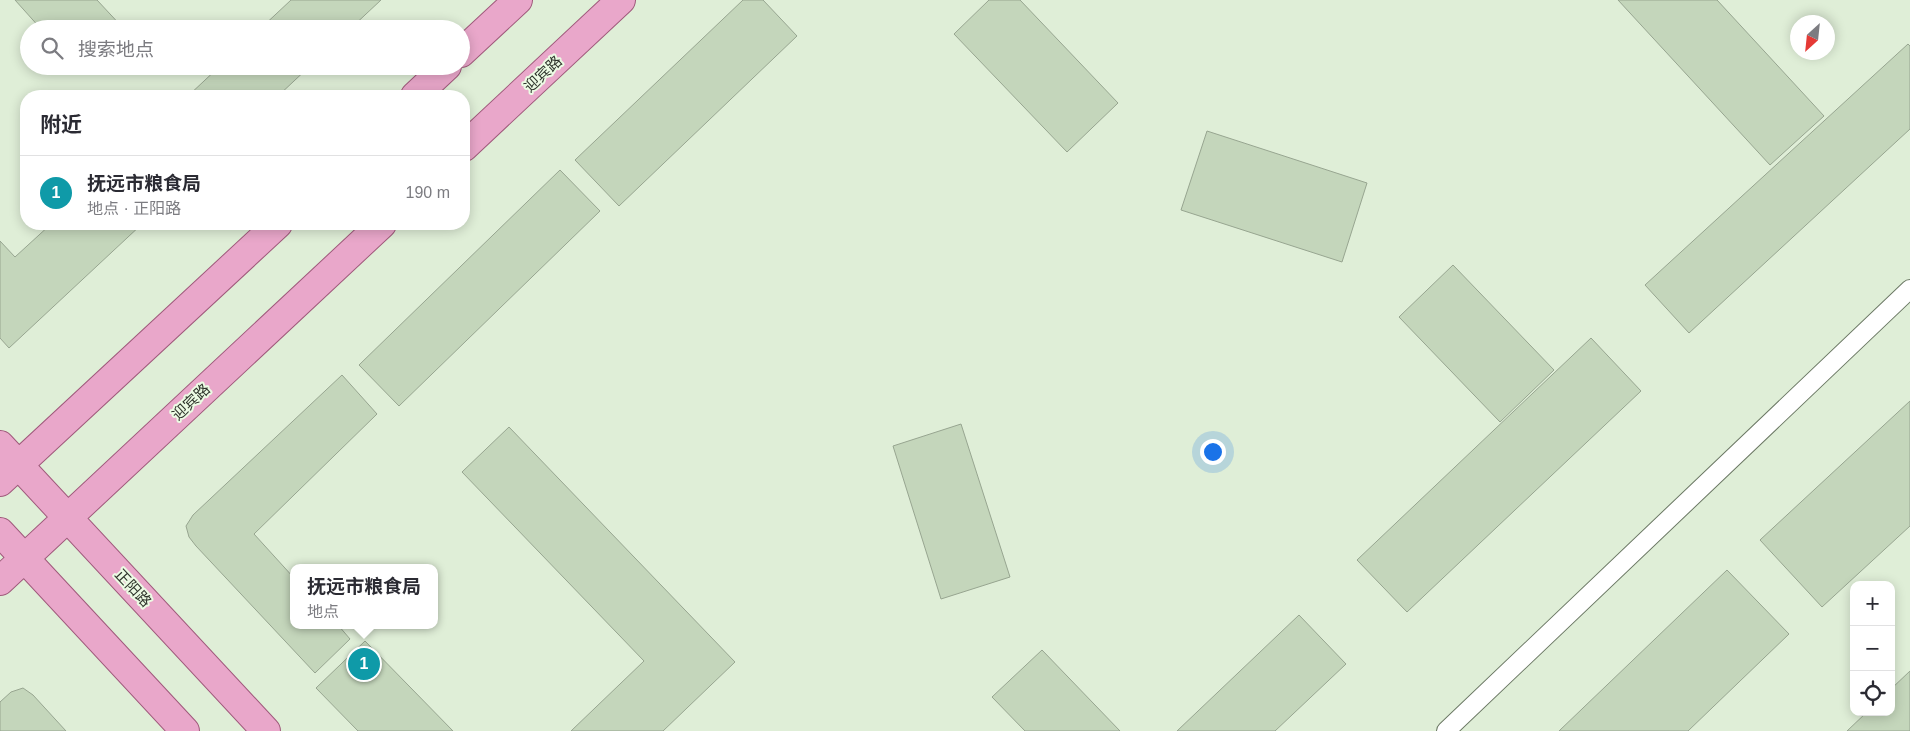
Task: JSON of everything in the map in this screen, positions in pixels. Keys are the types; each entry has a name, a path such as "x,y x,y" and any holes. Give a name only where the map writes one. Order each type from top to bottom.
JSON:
{"main road":[{"path":"470,45 518,0"},
{"name":"迎宾路","path":"470,142 621,0"},
{"path":"421,90 437,75"},
{"path":"9,473 272,230"},
{"name":"迎宾路","path":"0,581 376,230"},
{"name":"正阳路","path":"0,445 9,473 68,518 266,731"},
{"path":"0,532 185,731"}],"street":[{"path":"1446,731 1910,289"}],"building":[{"path":"15,0 97,0 116,20 33,20"},
{"path":"291,0 381,0 360,20 270,20"},
{"path":"743,0 763,0 797,36 619,206 575,160"},
{"path":"989,0 1020,0 1118,103 1067,152 954,34"},
{"path":"1618,0 1717,0 1824,116 1770,165"},
{"path":"1908,44 1910,46 1910,129 1689,333 1645,285"},
{"path":"210,75 300,75 284,90 194,90"},
{"path":"1207,131 1367,183 1342,262 1181,210"},
{"path":"560,170 600,211 399,406 359,365"},
{"path":"44,230 136,230 9,348 0,338 0,241 15,257"},
{"path":"1453,265 1554,370 1500,422 1399,317"},
{"path":"1591,338 1641,391 1407,612 1357,560"},
{"path":"342,375 377,414 254,534 290,574 290,629 341,629 350,639 315,673 189,537 186,526 193,515"},
{"path":"1910,401 1910,526 1822,607 1760,540"},
{"path":"961,424 1010,577 941,599 893,446"},
{"path":"509,427 735,662 663,731 571,731 644,661 462,472"},
{"path":"1727,570 1789,634 1688,731 1559,731"},
{"path":"1299,615 1346,664 1275,731 1177,731"},
{"path":"365,641 453,731 358,731 316,688"},
{"path":"1042,650 1120,731 1025,731 992,697"},
{"path":"1910,671 1910,731 1847,731 1863,716 1895,716 1895,685"},
{"path":"23,688 33,695 66,731 0,731 0,702 11,692"}],"place":[{"name":"抚远市粮食局","path":"364,664"}]}
